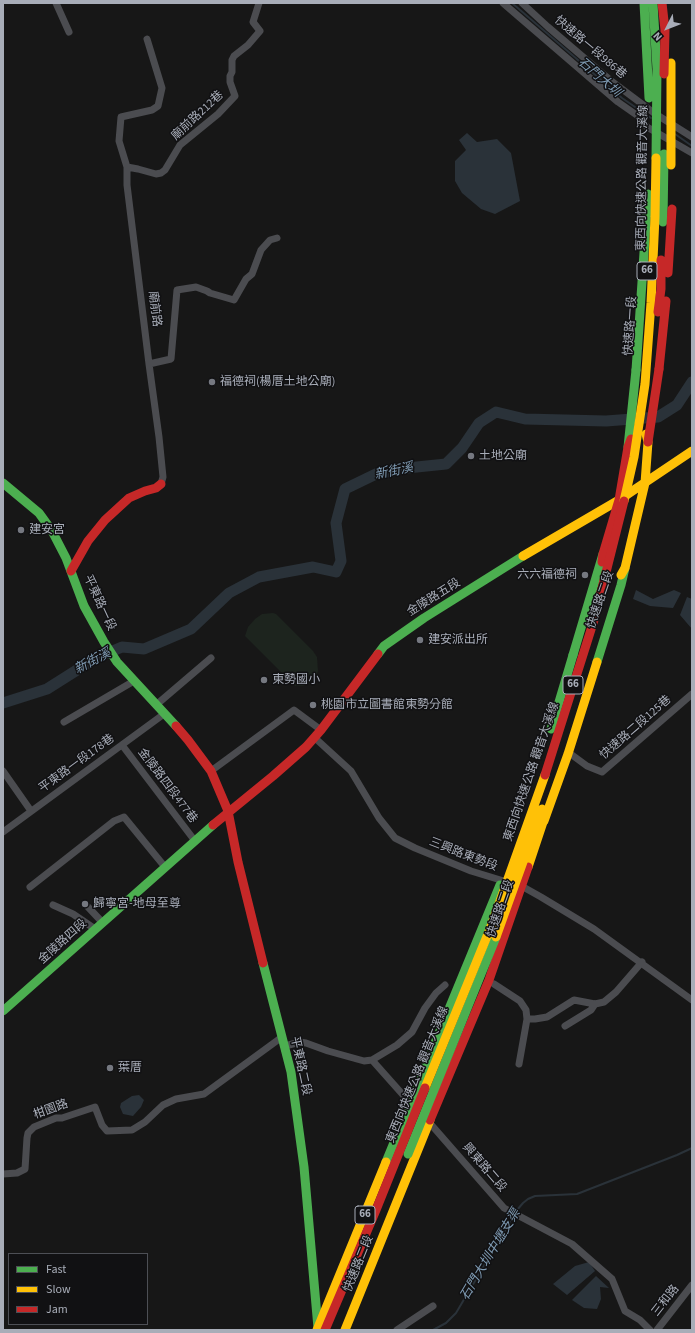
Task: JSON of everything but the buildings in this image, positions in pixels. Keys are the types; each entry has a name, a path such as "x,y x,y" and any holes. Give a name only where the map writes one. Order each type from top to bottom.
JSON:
{"main road":[{"path":"633,415 648,187 650,121 644,3"},
{"name":"66","path":"649,3 652,128"},
{"name":"東西向快速公路 觀音大溪線","path":"334,1330 386,1207 490,929 546,771 594,620 618,529 634,457 645,384 651,303 655,217 657,69 653,3"},
{"name":"66","path":"645,483 648,437 668,265 670,124 668,33 665,3"},
{"path":"651,412 659,369 666,311 672,204 670,41 665,3"},
{"name":"東西向快速公路 觀音大溪線","path":"320,1329 378,1203 456,1023 498,933 524,862 560,754 615,568 637,477 660,289 664,198 665,3"},
{"name":"快速路一段","path":"633,415 640,376 646,296 652,128"},
{"name":"66","path":"618,500 633,415"},
{"name":"金陵路五段","path":"228,811 273,776 315,738 384,646 396,636 534,549 618,500 692,450"},
{"name":"平東路一段","path":"3,483 39,513 52,531 66,558 84,606 104,642 134,681 188,740 211,771 228,811"},
{"name":"快速路二段","path":"346,1330 429,1122 487,986 522,887 566,755 618,580 625,568 645,483"},
{"name":"廟前路","path":"71,571 88,541 110,516 129,498 156,488 161,484"},
{"name":"快速路二段","path":"320,1329 410,1103 502,881 539,779 600,578 603,554 618,500"},
{"path":"456,1023 458,995 536,778 603,554"},
{"path":"456,1023 492,962 568,754 625,568"},
{"name":"金陵路四段","path":"3,1011 228,811"},
{"name":"平東路二段","path":"228,811 238,862 291,1072 304,1168 320,1329"}],"street":[{"path":"56,3 69,32"},
{"name":"廟前路212巷","path":"127,167 138,168 156,174 161,173 165,170 180,145 218,114 235,96 230,82 232,60 234,56 248,46 260,31 252,22 259,3"},
{"name":"快速路一段986巷","path":"503,3 618,102 652,128 692,153"},
{"name":"快速路一段986巷","path":"522,3 610,80 652,112 692,137"},
{"name":"廟前路","path":"147,39 162,88 158,106 152,110 121,117 119,140 127,167 127,185 162,461 163,477 161,484"},
{"path":"149,364 171,359 177,290 196,287 234,300 246,279 252,274 261,250 270,240 277,238"},
{"path":"156,705 211,658"},
{"path":"64,722 134,681"},
{"name":"快速路二段125巷","path":"572,755 587,766 602,772 692,694"},
{"path":"211,771 294,710 321,730"},
{"name":"平東路一段178巷","path":"3,832 164,714"},
{"name":"三興路東勢段","path":"315,738 351,771 379,818 395,838 415,848 471,871 522,887 541,897 594,929 642,962 692,1000"},
{"name":"金陵路四段477巷","path":"122,745 195,841"},
{"path":"3,771 31,811"},
{"path":"30,888 114,821 124,817 166,867"},
{"path":"53,906 73,914 95,929"},
{"path":"88,907 103,923"},
{"path":"527,1019 547,1017 574,1000 595,1004 604,1002 616,992 642,962"},
{"path":"494,984 520,1001 526,1010 527,1019 519,1064"},
{"path":"283,1042 306,1043 364,1061 372,1060 397,1046 412,1032 425,1008 436,993 445,985"},
{"path":"565,1026 591,1010 595,1004"},
{"name":"柑園路","path":"3,1174 17,1173 25,1169 26,1138 28,1133 34,1127 56,1118 62,1118 95,1107 102,1125 107,1131 132,1130 145,1122 163,1105 176,1099 204,1094 283,1042"},
{"name":"興東路二段","path":"372,1060 429,1122 504,1208 572,1244 612,1279 625,1311 640,1320 650,1330"},
{"name":"三和路","path":"657,1330 692,1285"},
{"path":"397,1330 433,1306"}],"shaded area":[{"path":"467,133 477,142 497,139 511,153 520,201 495,214 481,209 462,193 455,181 455,161 466,150 459,140"},
{"path":"636,590 653,599 674,590 681,593 673,608 650,606 633,599"},
{"path":"687,597 692,599 692,629 680,615"},
{"path":"262,614 276,614 313,651 317,657 318,671 311,683 303,686 295,686 245,636 248,627 255,619"},
{"path":"139,1095 144,1100 141,1107 133,1116 123,1114 120,1107 121,1103 132,1096"},
{"path":"589,1262 595,1271 567,1295 553,1284 575,1266"},
{"path":"596,1276 609,1288 600,1287 601,1299 597,1309 584,1308 572,1300"}],"waterway":[{"name":"石門大圳","path":"512,3 622,98 651,118"},
{"name":"石門大圳","path":"675,134 692,146"},
{"name":"新街溪","path":"3,703 47,689 96,658 122,647 144,649 191,629 229,593 259,577 313,567 336,572 341,561 336,523 345,489 376,474 407,468 446,464 462,448 479,423 496,412 525,419 606,421 658,417 677,405 692,382"},
{"name":"石門大圳中壢支渠","path":"433,1330 446,1323 456,1313 517,1210 528,1199 535,1196 577,1194 692,1148"}],"traffic: fast":[{"path":"644,3 649,98"},
{"path":"653,3 657,69 656,158"},
{"path":"663,222 664,154"},
{"path":"636,370 648,194"},
{"path":"628,447 636,370"},
{"path":"3,483 39,513 52,531 66,558 84,606 104,642 117,662 176,726"},
{"path":"573,655 603,554"},
{"path":"378,654 384,646 424,618 523,556"},
{"path":"597,662 625,568"},
{"path":"551,729 573,655"},
{"path":"3,1011 213,825"},
{"path":"386,1162 500,885"},
{"path":"408,1154 496,937"},
{"path":"263,963 291,1072 304,1167 318,1328"}],"traffic: slow":[{"path":"671,63 671,165"},
{"path":"624,501 634,457 645,384 651,303 656,158"},
{"path":"621,575 625,568 645,483 648,442 646,434"},
{"path":"523,556 619,500 692,451"},
{"path":"544,821 568,754 597,662"},
{"path":"425,1088 490,929 545,775"},
{"path":"496,937 542,809"},
{"path":"528,867 545,816"},
{"path":"345,1330 430,1120"},
{"path":"317,1330 386,1162"}],"traffic: jam":[{"path":"662,3 665,30 664,74"},
{"path":"668,273 672,209"},
{"path":"658,312 661,289 661,260"},
{"path":"659,369 666,301"},
{"path":"648,442 659,369"},
{"path":"602,562 619,500 628,447 631,439"},
{"path":"71,571 88,541 105,520 129,498 156,488 161,484"},
{"path":"545,775 594,620 624,501"},
{"path":"213,825 306,747 321,730 378,654"},
{"path":"176,726 211,771 228,811 238,862 263,963"},
{"path":"430,1120 489,980 528,867"},
{"path":"325,1330 376,1210 425,1088"}],"place":[{"name":"福德祠(楊厝土地公廟)","path":"212,382"},
{"name":"土地公廟","path":"471,456"},
{"name":"建安宮","path":"21,530"},
{"name":"六六福德祠","path":"585,575"},
{"name":"建安派出所","path":"420,640"},
{"name":"東勢國小","path":"264,680"},
{"name":"桃園市立圖書館東勢分館","path":"313,705"},
{"name":"歸寧宮-地母至尊","path":"85,904"},
{"name":"葉厝","path":"110,1068"}]}
